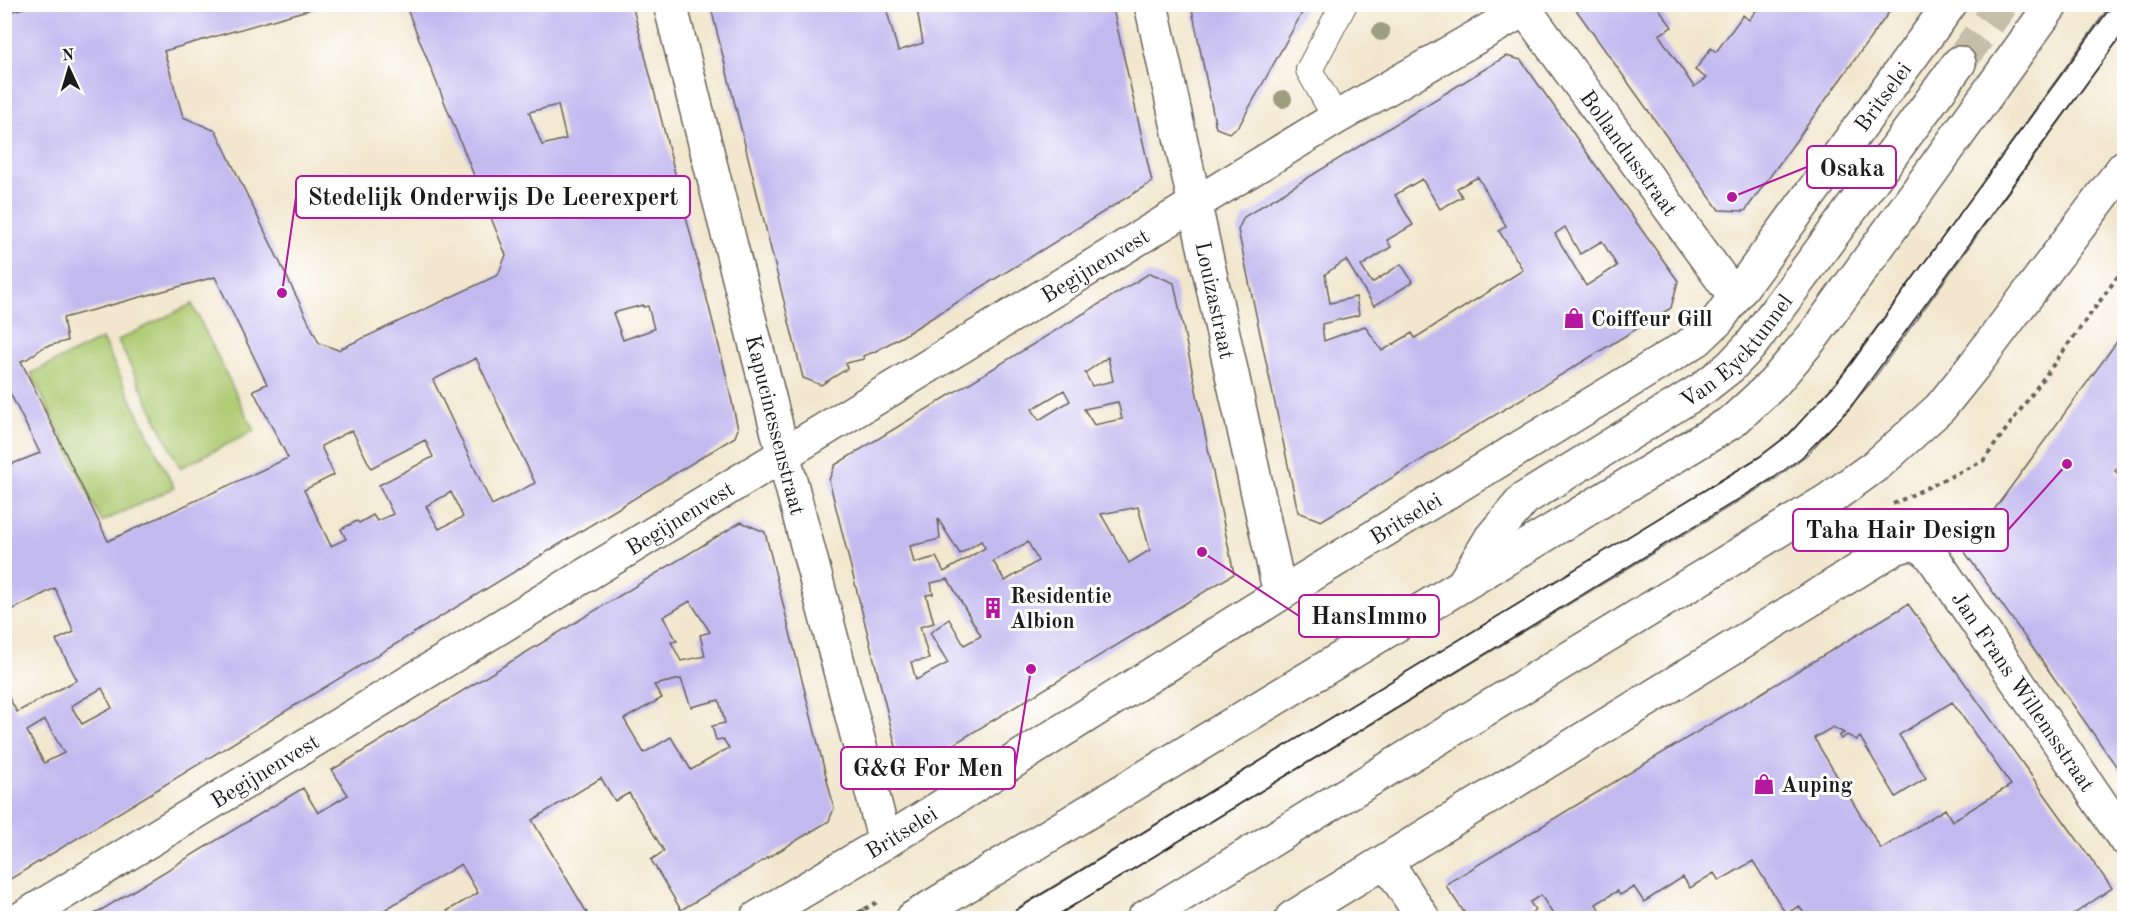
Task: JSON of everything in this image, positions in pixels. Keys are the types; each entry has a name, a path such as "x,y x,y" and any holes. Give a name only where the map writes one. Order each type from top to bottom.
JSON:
{"street":[{"name":"Kapucinessenstraat","path":"670,4 783,453 885,842"},
{"name":"Louizastraat","path":"1151,4 1280,594"},
{"name":"Britselei","path":"757,918 885,842 1280,594 1697,340 1718,320 1950,4"},
{"path":"913,918 1733,421 1773,384 1815,334 2052,4"},
{"name":"Begijnenvest","path":"22,918 783,453 1523,7"},
{"name":"Bollandusstraat","path":"1523,7 1734,296"},
{"name":"Van Eycktunnel","path":"1463,585 1491,538 1524,499 1702,389 1730,367 1751,345 1959,63"},
{"path":"1143,918 1828,500 1879,463 1940,408 1973,368 2124,167"},
{"name":"Jan Frans Willemsstraat","path":"1386,861 1893,549 1914,543 1921,545 1934,558 2124,838"},
{"path":"1292,918 1386,861 1424,918"}],"lane":[{"path":"1336,118 1309,70 1344,4"},
{"path":"1027,918 1769,468 1799,444 1860,375 2124,10"}],"path":[{"path":"1892,504 1983,461 2124,268"}],"green space":[{"path":"192,304 254,431 180,468 118,340"},
{"path":"102,339 174,488 102,522 31,373"}],"building":[{"path":"405,4 632,4 724,366 738,429 735,437 4,883 4,679 9,690 7,694 17,712 77,680 56,640 74,632 55,588 4,614 4,467 40,453 4,381 4,13 37,5 325,5 164,51 183,117 216,131 319,343 338,350 498,275 506,255","holes":["558,105 566,139 542,145 529,112","215,277 267,384 253,390 288,458 108,541 21,361 44,347 67,341 63,318","643,305 643,307 648,306 654,329 623,340 613,313","476,358 535,483 492,505 433,380","352,430 371,468 425,440 433,457 379,485 393,514 377,521 373,515 341,529 346,539 331,546 304,490 334,475 321,446","451,492 463,517 439,529 426,506","102,688 112,708 82,724 71,706","45,720 64,753 44,763 27,731"]},
{"path":"710,4 885,4 898,51 923,43 916,4 1112,4 1152,182 901,337 863,356 864,359 846,363 847,369 821,385 803,378"},
{"path":"1191,4 1307,4 1239,126 1229,133 1216,128"},
{"path":"1572,4 1656,4 1672,27 1659,35 1694,87 1706,78 1695,70 1711,48 1716,52 1743,15 1749,20 1761,4 1895,4 1745,211 1719,210"},
{"path":"1506,56 1521,60 1678,281 1671,308 1321,521 1298,512 1238,230 1244,217","holes":["1478,177 1506,226 1499,231 1523,270 1415,338 1412,333 1382,351 1365,326 1324,341 1322,324 1359,315 1356,297 1330,303 1325,274 1346,260 1374,306 1413,282 1401,264 1372,283 1361,266 1391,247 1387,240 1413,225 1395,195 1422,179 1440,209 1462,197 1457,188","1565,227 1580,254 1602,241 1617,266 1586,286 1555,234"]},
{"path":"1150,273 1174,283 1234,574 921,764 898,755 829,480 835,465","holes":["1108,357 1113,381 1092,386 1085,373","1064,390 1070,401 1039,420 1032,409","1118,402 1122,419 1094,425 1084,409","1138,507 1150,550 1129,563 1101,514","938,519 960,554 981,541 985,548 944,572 936,557 914,563 910,546 940,539","1028,542 1038,561 1005,581 993,561","948,579 981,636 964,645 949,619 930,633 948,663 916,680 911,662 929,659 920,627 934,623 926,595 933,594 931,583"]},
{"path":"2124,332 2124,459 2115,471 2124,478 2124,777 1964,551"},
{"path":"741,522 765,532 834,808 829,821 681,910 651,860 664,851 629,793 615,801 601,778 532,820 590,918 451,918 447,911 478,893 461,864 371,918 88,918 303,788 318,813 348,795 332,770","holes":["690,601 710,632 700,635 705,656 681,661 671,642 677,641 663,617","681,679 691,707 719,700 725,723 712,726 716,740 723,739 729,748 691,770 671,737 644,753 624,719 662,698 654,685"]},
{"path":"1908,604 2112,888 2068,918 1807,918 1799,906 1786,914 1753,861 1719,881 1714,873 1690,888 1683,877 1644,902 1634,887 1620,895 1617,891 1596,904 1604,918 1555,918 1541,895 1530,902 1535,910 1531,913 1534,918 1468,918 1446,886","holes":["1952,702 2011,785 1952,821 1945,809 1881,849 1814,738 1833,727 1844,733 1839,736 1841,739 1847,735 1857,740 1860,737 1896,797 1926,778 1899,735"]}],"tunnel":[{"path":"1959,63 2002,4"}],"tram line":[{"path":"1003,918 1759,457 1788,435 1837,382 2113,4"},
{"path":"1053,918 1775,477 1802,457 1850,408 2124,32"}],"place":[{"name":"Osaka","path":"1732,197"},
{"name":"Stedelijk Onderwijs De Leerexpert","path":"282,293"},
{"name":"Coiffeur Gill","path":"1574,318"},
{"name":"Taha Hair Design","path":"2067,464"},
{"name":"HansImmo","path":"1202,552"},
{"name":"Residentie Albion","path":"993,608"},
{"name":"G&G For Men","path":"1031,669"},
{"name":"Auping","path":"1764,784"}]}
